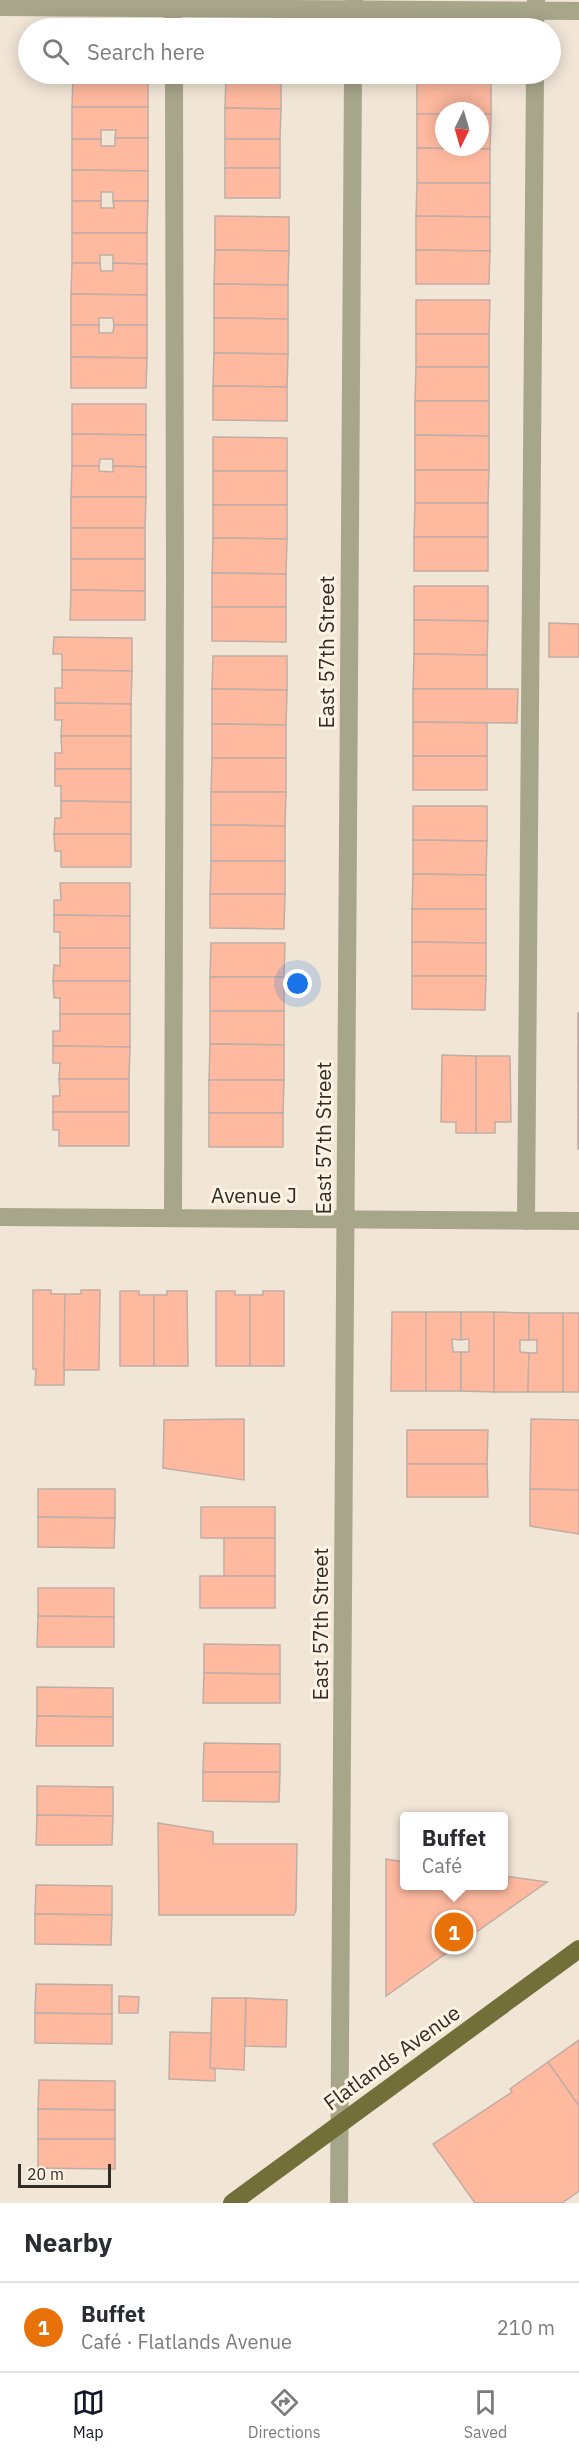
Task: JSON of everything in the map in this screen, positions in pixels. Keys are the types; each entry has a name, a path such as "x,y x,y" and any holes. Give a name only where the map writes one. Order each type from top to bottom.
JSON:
{"main road":[{"name":"Flatlands Avenue","path":"232,2203 579,1949"}],"street":[{"path":"0,7 172,4 354,5 535,13 579,11"},
{"path":"173,1218 174,84"},
{"name":"East 57th Street","path":"339,2203 353,84"},
{"path":"526,1221 535,84"},
{"name":"Avenue J","path":"0,1217 579,1221"}],"building":[{"path":"73,84 148,84 148,107 72,107"},
{"path":"226,84 281,84 281,109 225,108"},
{"path":"417,84 491,84 491,114 489,114 489,102 435,102 435,114 417,114"},
{"path":"72,107 148,107 148,138 115,138 116,130 101,130 101,139 72,139"},
{"path":"225,108 281,109 280,139 225,139"},
{"path":"417,114 435,114 435,148 417,148"},
{"path":"489,114 491,114 490,149"},
{"path":"115,138 148,138 148,171 72,170 72,139 101,139 101,146 115,146"},
{"path":"225,139 280,139 280,168 225,168"},
{"path":"417,148 435,148 435,156 489,156 490,149 490,183 417,183"},
{"path":"225,168 280,168 280,198 225,198"},
{"path":"72,170 148,171 148,201 113,201 113,192 101,192 101,201 72,201"},
{"path":"417,183 490,183 490,217 416,216"},
{"path":"72,201 101,201 101,208 114,208 113,201 148,201 147,233 72,233"},
{"path":"215,216 289,217 289,251 215,250"},
{"path":"416,216 490,217 490,251 416,250"},
{"path":"72,233 147,233 147,264 113,263 113,255 100,255 100,263 72,263"},
{"path":"215,250 289,251 288,285 214,284"},
{"path":"416,250 490,251 489,284 416,284"},
{"path":"72,263 100,263 101,271 113,271 113,263 147,264 147,295 71,294"},
{"path":"214,284 288,285 288,319 214,318"},
{"path":"71,294 147,295 147,325 114,325 113,318 99,318 99,325 71,325"},
{"path":"416,300 490,300 489,334 416,334"},
{"path":"214,318 288,319 288,354 214,353"},
{"path":"71,325 99,325 99,333 113,333 114,325 147,325 147,358 71,357"},
{"path":"416,334 489,334 489,367 416,367"},
{"path":"214,353 288,354 287,387 213,386"},
{"path":"71,357 147,358 146,388 71,388"},
{"path":"416,367 489,367 489,401 415,401"},
{"path":"213,386 287,387 287,421 213,420"},
{"path":"415,401 489,401 489,436 415,435"},
{"path":"72,404 146,404 146,435 72,434"},
{"path":"72,434 146,435 146,467 113,466 113,459 100,459 99,466 72,466"},
{"path":"415,435 489,436 489,470 415,470"},
{"path":"213,437 287,438 287,471 213,471"},
{"path":"72,466 99,466 99,471 113,472 113,466 146,467 146,497 71,497"},
{"path":"415,470 489,470 488,503 415,503"},
{"path":"213,471 287,471 287,505 213,505"},
{"path":"71,497 146,497 145,528 71,528"},
{"path":"415,503 488,503 488,537 414,537"},
{"path":"213,505 287,505 287,539 213,538"},
{"path":"71,528 145,528 145,559 71,559"},
{"path":"414,537 488,537 488,571 414,571"},
{"path":"213,538 287,539 286,574 212,573"},
{"path":"71,559 145,559 145,591 71,590"},
{"path":"212,573 286,574 286,607 212,607"},
{"path":"414,586 488,586 488,621 414,620"},
{"path":"71,590 145,591 145,620 70,620"},
{"path":"212,607 286,607 286,642 212,641"},
{"path":"414,620 488,621 487,655 414,654"},
{"path":"549,623 579,624 579,657 549,657"},
{"path":"54,637 132,638 132,671 62,670 62,654 53,654"},
{"path":"414,654 487,655 487,689 413,689"},
{"path":"213,656 287,656 287,690 212,689"},
{"path":"62,670 132,671 131,704 55,703 55,688 62,688"},
{"path":"212,689 287,690 286,725 212,724"},
{"path":"413,689 518,689 517,723 413,722"},
{"path":"55,703 131,704 131,736 61,736 62,720 55,720"},
{"path":"413,722 487,723 487,756 413,756"},
{"path":"212,724 286,725 286,758 212,758"},
{"path":"61,736 131,736 131,769 55,769 55,753 62,753"},
{"path":"413,756 487,756 487,790 413,790"},
{"path":"212,758 286,758 286,792 211,792"},
{"path":"55,769 131,769 131,802 61,801 61,786 55,786"},
{"path":"211,792 286,792 285,826 211,825"},
{"path":"61,801 131,802 131,834 54,834 55,818 61,818"},
{"path":"413,806 487,806 487,841 413,840"},
{"path":"211,825 285,826 285,861 211,861"},
{"path":"54,834 131,834 131,867 61,867 61,851 55,851"},
{"path":"413,840 487,841 486,875 413,874"},
{"path":"211,861 285,861 285,894 210,894"},
{"path":"413,874 486,875 486,909 412,909"},
{"path":"60,883 130,883 130,916 54,915 54,900 61,900"},
{"path":"210,894 285,894 284,929 210,928"},
{"path":"412,909 486,909 486,943 412,942"},
{"path":"54,915 130,916 130,948 60,948 60,932 54,932"},
{"path":"412,942 486,943 486,976 412,976"},
{"path":"211,943 285,943 284,977 210,977"},
{"path":"60,948 130,948 130,981 53,981 54,965 60,966"},
{"path":"412,976 486,976 485,1010 412,1009"},
{"path":"210,977 284,977 284,1011 210,1011"},
{"path":"53,981 130,981 130,1014 60,1014 60,998 54,998"},
{"path":"210,1011 284,1011 284,1045 210,1044"},
{"path":"579,1013 579,1047 578,1047"},
{"path":"60,1014 130,1014 130,1047 53,1046 53,1031 60,1031"},
{"path":"210,1044 284,1045 284,1080 209,1080"},
{"path":"53,1046 130,1047 129,1079 59,1079 60,1063 53,1063"},
{"path":"579,1047 579,1081 578,1081"},
{"path":"442,1055 476,1056 476,1133 456,1133 456,1122 441,1122"},
{"path":"476,1056 510,1056 511,1122 495,1122 495,1133 476,1133"},
{"path":"59,1079 129,1079 129,1112 53,1112 53,1096 60,1096"},
{"path":"209,1080 284,1080 283,1113 209,1113"},
{"path":"579,1081 579,1116 578,1115"},
{"path":"53,1112 129,1112 129,1146 59,1146 59,1130 53,1130"},
{"path":"209,1113 283,1113 283,1147 209,1147"},
{"path":"579,1116 579,1149 578,1149"},
{"path":"33,1290 51,1290 51,1294 65,1294 64,1385 35,1385"},
{"path":"81,1290 100,1290 99,1370 64,1370 65,1294 81,1294"},
{"path":"120,1291 139,1291 139,1295 154,1295 154,1366 120,1366"},
{"path":"167,1291 187,1291 188,1366 154,1366 154,1295 167,1295"},
{"path":"216,1291 235,1291 235,1295 250,1295 250,1366 216,1366"},
{"path":"263,1291 284,1291 284,1366 250,1366 250,1295 263,1295"},
{"path":"392,1312 426,1312 426,1391 391,1391"},
{"path":"426,1312 461,1312 461,1340 452,1339 453,1352 461,1352 461,1391 426,1391"},
{"path":"461,1312 494,1312 494,1392 461,1391 461,1352 469,1352 469,1339 461,1340"},
{"path":"494,1312 529,1313 529,1340 520,1340 520,1352 529,1353 528,1392 494,1392"},
{"path":"529,1313 563,1313 563,1392 528,1392 529,1353 537,1353 537,1340 529,1340"},
{"path":"563,1313 579,1313 579,1392 563,1392"},
{"path":"244,1419 244,1480 163,1468 164,1420"},
{"path":"531,1419 579,1420 579,1490 530,1489"},
{"path":"407,1430 488,1430 487,1464 407,1464"},
{"path":"407,1464 487,1464 488,1497 407,1497"},
{"path":"38,1489 115,1489 115,1518 38,1517"},
{"path":"530,1489 579,1490 579,1534 530,1526"},
{"path":"201,1507 275,1507 275,1538 201,1538"},
{"path":"38,1517 115,1518 114,1548 38,1547"},
{"path":"224,1538 275,1538 275,1576 224,1576"},
{"path":"200,1576 275,1576 275,1608 200,1608"},
{"path":"38,1588 114,1588 114,1617 38,1616"},
{"path":"38,1616 114,1617 114,1647 37,1647"},
{"path":"204,1644 280,1645 280,1674 204,1673"},
{"path":"204,1673 280,1674 280,1703 203,1703"},
{"path":"37,1687 113,1688 113,1717 37,1716"},
{"path":"37,1716 113,1717 113,1746 36,1746"},
{"path":"204,1743 280,1744 280,1772 203,1772"},
{"path":"203,1772 280,1772 279,1802 203,1801"},
{"path":"37,1786 113,1787 113,1816 37,1815"},
{"path":"37,1815 113,1816 112,1845 36,1845"},
{"path":"158,1823 213,1832 213,1844 297,1844 294,1915 159,1915"},
{"path":"386,1859 400,1861 400,1890 508,1890 508,1877 547,1882 386,1996"},
{"path":"36,1885 112,1886 112,1915 35,1914"},
{"path":"35,1914 112,1915 111,1945 35,1944"},
{"path":"36,1984 112,1985 112,2014 35,2013"},
{"path":"119,1996 139,1997 138,2013 119,2013"},
{"path":"212,1998 246,1998 244,2070 210,2068"},
{"path":"246,1998 287,2000 286,2047 245,2046"},
{"path":"35,2013 112,2014 112,2044 35,2043"},
{"path":"170,2032 211,2033 210,2068 215,2069 215,2081 169,2079"},
{"path":"579,2040 579,2106 548,2062"},
{"path":"548,2062 579,2106 579,2191 562,2203 475,2203 433,2144 512,2092 510,2089"},
{"path":"39,2080 115,2081 115,2110 38,2109"},
{"path":"38,2109 115,2110 115,2139 38,2139"},
{"path":"38,2139 115,2139 115,2169 38,2168"}],"place":[{"name":"Buffet","path":"454,1932"}]}
